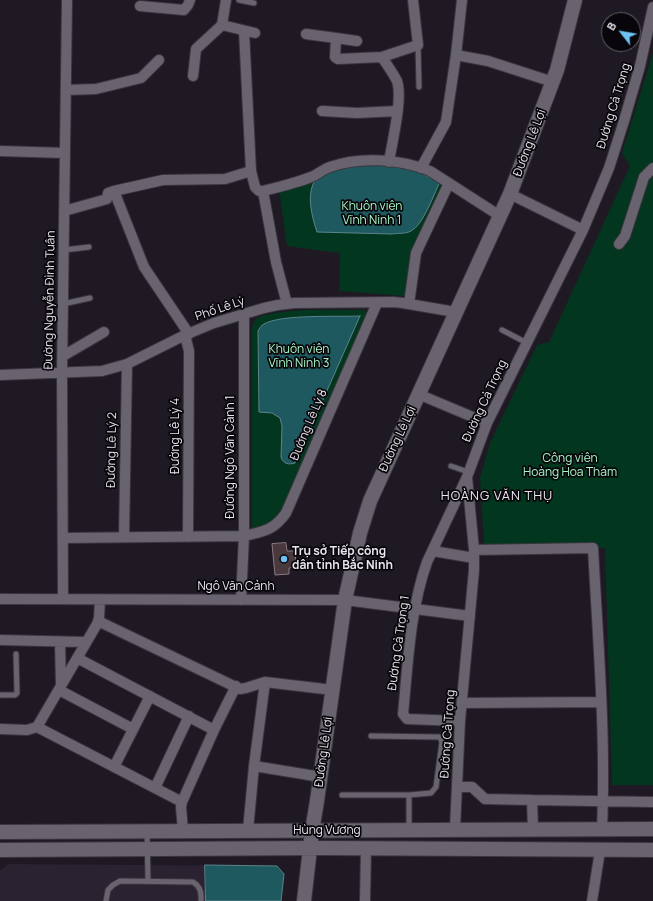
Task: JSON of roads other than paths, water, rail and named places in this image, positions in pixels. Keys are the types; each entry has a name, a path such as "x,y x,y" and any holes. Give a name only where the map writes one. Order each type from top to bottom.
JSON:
{"main road":[{"name":"Đường Lê Lợi","path":"304,901 312,831 321,777 345,600 364,516 455,312 510,194 553,82 575,0"},
{"path":"600,851 602,829"},
{"name":"Hùng Vương","path":"0,832 653,829"},
{"name":"Hùng Vương","path":"0,850 310,848 600,851 653,850"}],"street":[{"name":"Đường Nguyễn Đình Tuân","path":"64,600 62,373 67,0"},
{"path":"140,6 184,10 190,0"},
{"path":"193,76 196,49 222,25 226,0"},
{"path":"336,38 336,58 382,57 418,45 413,0"},
{"path":"421,168 446,122 456,55 462,0"},
{"name":"Đường Cả Trọng","path":"455,830 460,721 474,554 468,475 488,423 583,230 609,168 640,66 653,7"},
{"path":"222,25 255,33"},
{"path":"244,31 251,171 255,187 259,191 312,177 330,167 339,165 375,160 405,163 421,168 449,183 500,216"},
{"path":"306,34 356,41"},
{"path":"456,55 488,61 553,82"},
{"path":"382,57 397,82 399,92 389,162"},
{"path":"66,90 96,89 141,78 159,60"},
{"path":"322,111 357,113 397,111"},
{"path":"0,151 65,153"},
{"path":"619,244 625,236 644,177 653,168"},
{"path":"64,211 107,199 108,193 114,191 163,180 225,179 251,171"},
{"path":"409,304 416,253 449,183"},
{"path":"114,191 144,267 187,334"},
{"path":"263,191 276,262 287,304"},
{"path":"510,194 583,230"},
{"name":"Đường Lê Lý 8","path":"64,538 244,536 270,529 279,523 286,512 377,303"},
{"name":"Phố Lê Lý","path":"0,375 102,370 127,364 187,334 264,308 287,304 409,304 455,312"},
{"name":"Đường Ngô Văn Cảnh 1","path":"241,600 244,536 244,314"},
{"path":"63,356 104,332"},
{"name":"Đường Lê Lý 4","path":"187,334 189,351 188,537"},
{"name":"Đường Lê Lý 2","path":"124,537 127,364"},
{"path":"418,394 488,423"},
{"name":"Đường Cả Trọng 1","path":"460,721 407,719 402,714 414,609 423,574 468,475"},
{"path":"433,551 474,554 593,548 601,702 603,802 602,829"},
{"name":"Ngô Văn Cảnh","path":"0,599 345,600 470,616"},
{"path":"0,730 27,730 37,727 98,620 100,600"},
{"path":"98,620 240,688 246,688 265,682 333,690"},
{"path":"0,640 86,642"},
{"path":"60,642 60,688"},
{"path":"77,658 214,730"},
{"path":"248,830 254,766 265,682"},
{"path":"183,830 182,802 214,730 236,686"},
{"path":"60,688 133,729"},
{"path":"114,767 150,696"},
{"path":"462,703 601,702"},
{"path":"155,788 189,716"},
{"path":"37,727 182,802"},
{"path":"254,766 321,777"},
{"path":"457,787 472,787 485,799 653,802"},
{"path":"532,800 532,829"},
{"path":"365,901 366,849"},
{"path":"592,901 600,851"}],"lane":[{"path":"239,0 254,3"},
{"path":"418,45 419,87"},
{"path":"64,250 89,247"},
{"path":"63,304 90,298"},
{"path":"502,330 527,343"},
{"path":"451,466 468,475"},
{"path":"0,695 13,696 16,693 16,654"},
{"path":"342,795 409,795 431,793 434,791 436,787 442,740 440,737 372,736"},
{"path":"409,795 409,830"},
{"path":"147,831 148,880"},
{"path":"106,901 108,890 120,881 148,880 193,882 197,884 200,889 201,901"}],"water":[{"path":"369,163 412,169 440,182 428,209 420,222 415,228 407,233 317,232 310,203 313,185 317,178 324,172 335,168"},
{"path":"360,316 295,463 285,463 281,457 282,426 280,418 272,413 259,412 258,331 261,326 272,321 296,317"},
{"path":"205,865 277,866 284,874 281,901 206,901"}],"place":[{"name":"Trụ sở Tiếp công dân tỉnh Bắc Ninh","path":"284,559"}],"district":[{"name":"HOÀNG VĂN THỤ","path":"497,496"}],"park label":[{"name":"Khuôn viên Vĩnh Ninh 1","path":"372,214"},
{"name":"Khuôn viên Vĩnh Ninh 3","path":"299,357"},
{"name":"Công viên Hoàng Hoa Thám","path":"570,466"}]}
